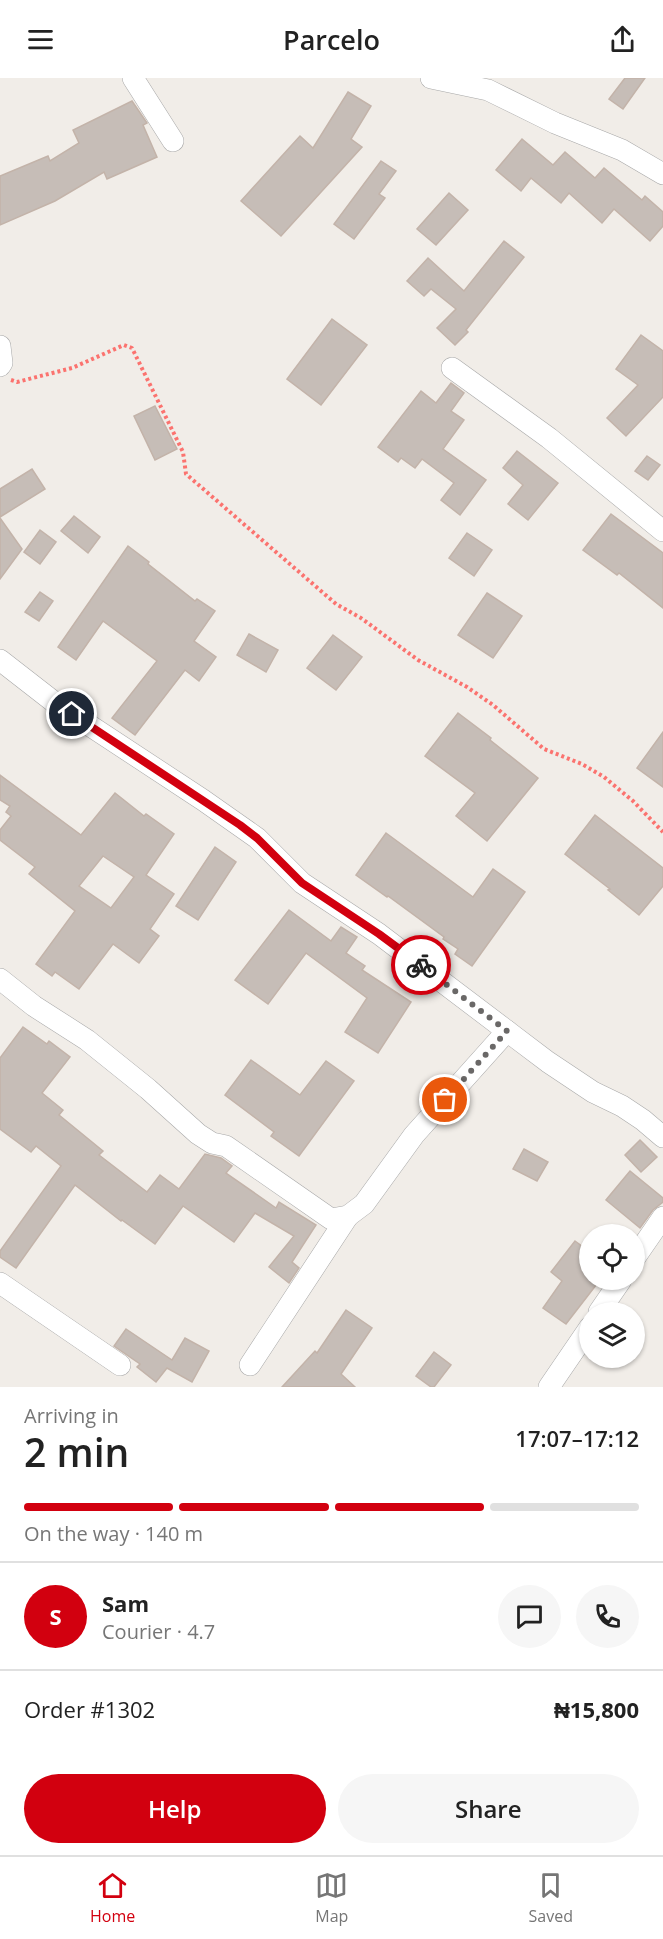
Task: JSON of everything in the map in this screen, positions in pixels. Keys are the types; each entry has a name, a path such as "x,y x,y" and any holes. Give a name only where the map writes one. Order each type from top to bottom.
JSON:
{"street":[{"path":"133,78 173,141"},
{"path":"431,78 490,84 555,123 622,150 663,174"},
{"path":"0,346 4,373"},
{"path":"452,368 549,438 663,531"},
{"path":"0,660 54,702 257,838 302,883 379,934 548,1062 593,1092 629,1111 663,1137"},
{"path":"0,979 34,1006 87,1040 212,1143 226,1146 331,1219 348,1216"},
{"path":"250,1365 348,1216 364,1204 414,1135 507,1031"},
{"path":"645,1243 663,1216"},
{"path":"0,1283 120,1365"},
{"path":"549,1387 579,1343"}],"path":[{"path":"4,373 17,382 72,368 124,345 132,348 183,452 186,474 336,604 361,618 418,660 476,693 544,749 582,764 604,777 633,801 663,831"}],"building":[{"path":"625,78 645,78 623,109 609,99"},
{"path":"348,92 371,106 351,139 362,147 281,236 241,201 300,136 313,148"},
{"path":"132,101 147,123 143,125 157,157 107,179 104,172 55,201 0,225 0,176 48,156 50,161 79,143 73,130"},
{"path":"522,139 553,165 565,152 595,178 604,168 642,200 645,196 663,212 663,226 650,241 614,209 602,223 569,193 561,203 531,178 521,191 496,170"},
{"path":"381,161 396,171 379,194 385,198 354,239 334,224"},
{"path":"449,193 468,210 436,245 417,229"},
{"path":"504,241 524,257 466,330 468,332 455,345 437,328 456,309 431,289 424,296 407,281 428,258 464,291"},
{"path":"332,319 367,345 321,405 287,379"},
{"path":"641,335 663,351 663,397 626,436 607,418 638,385 616,369"},
{"path":"451,383 464,393 451,411 464,420 443,449 486,480 460,515 441,500 454,483 422,459 415,468 401,458 398,462 378,447 421,391 436,403"},
{"path":"155,406 177,449 155,460 134,416"},
{"path":"517,451 558,483 528,520 508,504 523,485 503,468"},
{"path":"647,456 660,465 648,480 635,471"},
{"path":"32,469 45,489 0,517 0,489"},
{"path":"611,514 663,553 663,608 619,573 617,575 583,550"},
{"path":"74,516 100,537 88,553 61,531"},
{"path":"0,518 22,549 0,579"},
{"path":"40,530 56,542 40,564 24,552"},
{"path":"467,533 492,550 474,576 449,558"},
{"path":"128,546 195,601 197,599 215,611 194,641 216,657 199,681 185,670 135,735 112,718 157,661 103,621 76,660 58,647"},
{"path":"40,592 53,601 39,621 25,612"},
{"path":"487,593 522,616 493,658 458,635"},
{"path":"249,634 278,650 266,672 237,655"},
{"path":"333,635 362,657 336,690 307,668"},
{"path":"458,713 538,778 487,841 456,816 475,793 425,756"},
{"path":"663,732 663,787 637,768"},
{"path":"0,775 81,835 115,793 144,816 146,814 174,834 146,875 174,894 150,929 159,936 139,963 113,944 79,989 55,972 52,976 36,964 75,911 29,874 35,867 0,840 0,830 11,816 6,812 10,806 0,800","holes":["103,856 134,877 111,908 79,886"]},
{"path":"595,815 663,868 663,886 639,915 565,854"},
{"path":"386,833 473,897 493,869 525,892 472,966 455,954 458,949 443,939 444,937 356,875"},
{"path":"215,847 236,862 198,920 176,906"},
{"path":"289,910 331,941 341,927 357,937 346,953 365,966 362,970 411,1002 378,1053 345,1032 367,998 306,953 268,1004 235,980"},
{"path":"23,1027 47,1044 49,1041 70,1057 42,1093 63,1110 59,1115 103,1151 99,1155 147,1192 160,1175 179,1189 205,1154 221,1158 232,1166 226,1173 276,1208 279,1202 316,1225 292,1262 299,1268 289,1283 269,1267 294,1236 255,1213 234,1242 183,1206 155,1244 75,1185 16,1268 0,1257 0,1251 61,1166 36,1146 31,1152 0,1129 0,1058"},
{"path":"251,1060 300,1095 326,1061 354,1081 299,1156 271,1136 274,1132 225,1095"},
{"path":"640,1140 657,1157 641,1172 625,1155"},
{"path":"524,1149 548,1162 537,1181 513,1169"},
{"path":"630,1171 663,1198 663,1202 653,1210 643,1224 635,1224 606,1200"},
{"path":"575,1241 579,1244 579,1290 592,1290 583,1302 579,1302 579,1307 566,1324 543,1308 562,1281 551,1272"},
{"path":"346,1310 372,1328 341,1374 355,1387 282,1387 315,1351 317,1353"},
{"path":"126,1329 172,1360 185,1338 209,1351 192,1382 167,1368 156,1382 137,1367 140,1364 114,1346"},
{"path":"434,1352 451,1365 434,1387 431,1387 416,1376"}],"way so far":[{"path":"421,965 507,1031 445,1100"}],"route":[{"path":"72,714 240,825 257,838 302,883 421,965"}]}
